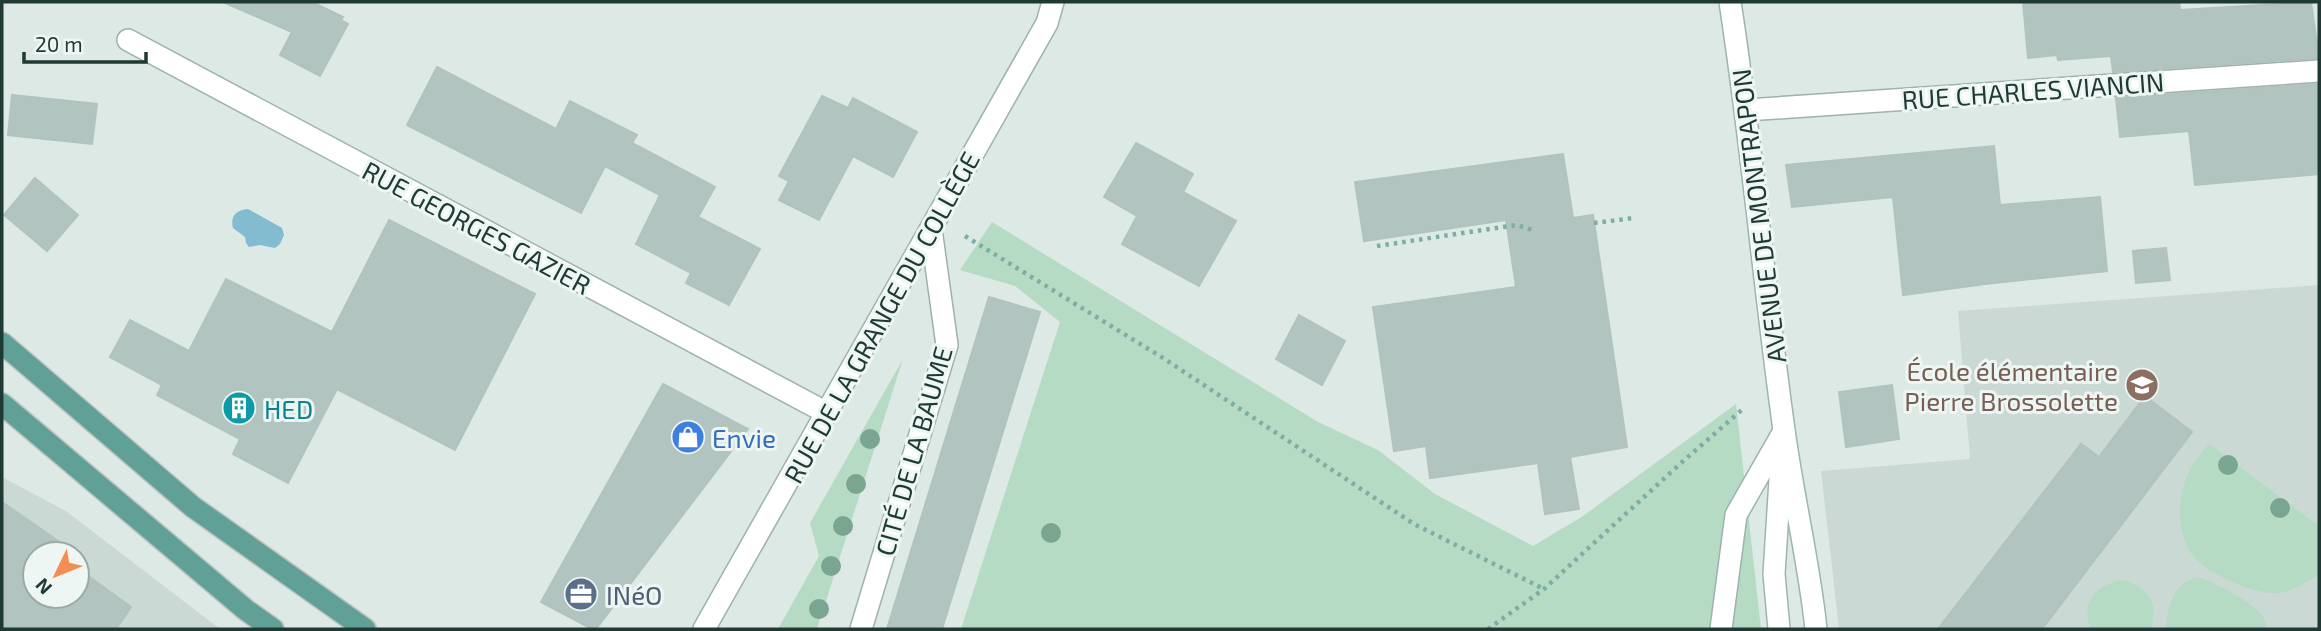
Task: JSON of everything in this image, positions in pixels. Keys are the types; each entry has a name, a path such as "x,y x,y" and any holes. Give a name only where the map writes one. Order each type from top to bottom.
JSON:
{"main road":[{"path":"2,343 193,507 365,629"},
{"path":"2,404 246,610 273,629"}],"street":[{"name":"RUE DE LA GRANGE DU COLLÈGE","path":"704,629 1047,23 1053,2"},
{"name":"AVENUE DE MONTRAPON","path":"1730,2 1746,110 1784,430 1812,586 1816,629"},
{"name":"RUE GEORGES GAZIER","path":"128,40 827,413"},
{"name":"RUE CHARLES VIANCIN","path":"1746,110 2319,71"},
{"name":"CITÉ DE LA BAUME","path":"861,629 947,345 931,229"},
{"name":"AVENUE DE MONTRAPON","path":"1779,629 1774,575 1784,430"},
{"path":"1721,629 1736,515 1784,430"}],"path":[{"path":"1594,223 1634,218"},
{"path":"1377,246 1516,225 1536,231"},
{"path":"965,236 1163,358 1414,524 1544,589"},
{"path":"1488,629 1544,589 1744,408"}],"shaded area":[{"name":"École élémentaire Pierre Brossolette","path":"2319,285 2319,629 1839,629 1821,471 1970,459 1958,311"},
{"path":"2,477 66,511 220,629 2,629"}],"green space":[{"path":"992,222 1318,422 1378,450 1435,494 1533,546 1583,516 1736,404 1761,629 961,629 1060,322 1015,286 960,270"},
{"path":"903,359 817,629 778,629 819,556 810,523"},
{"path":"2209,444 2319,526 2319,575 2285,592 2268,593 2224,578 2193,556 2182,530 2181,496 2187,475"},
{"path":"2198,577 2222,587 2256,609 2265,621 2266,629 2166,629 2173,596 2183,584"},
{"path":"2123,580 2139,587 2150,598 2154,612 2151,629 2091,629 2087,611 2093,596 2106,585"}],"water":[{"path":"248,209 282,228 284,235 275,248 260,245 249,247 245,237 233,228 232,220 235,214"}],"building":[{"path":"223,2 312,2 343,17 341,20 348,24 320,76 280,55 292,32"},
{"path":"2023,2 2179,2 2180,10 2311,2 2319,58 2113,72 2111,56 2058,60 2057,55 2028,58"},
{"path":"437,67 556,129 570,101 637,135 632,143 715,187 698,217 760,249 729,305 686,283 691,273 636,244 660,195 605,166 581,213 407,125"},
{"path":"2319,84 2319,174 2195,185 2189,131 2120,137 2116,98"},
{"path":"12,95 97,104 92,144 8,135"},
{"path":"822,96 848,108 853,98 917,132 893,177 853,156 819,220 779,200 789,181 779,176"},
{"path":"1136,143 1193,174 1183,192 1236,221 1199,286 1122,244 1137,216 1104,197"},
{"path":"1994,146 2000,205 2100,197 2107,271 1903,295 1893,197 1792,207 1786,165"},
{"path":"1563,154 1573,218 1593,215 1627,447 1570,457 1579,509 1545,514 1538,463 1430,478 1426,446 1394,451 1373,307 1516,287 1506,220 1364,241 1355,182"},
{"path":"35,178 78,215 47,251 4,215"},
{"path":"389,220 535,294 455,450 337,389 288,483 233,454 240,439 157,395 162,385 110,357 130,320 189,351 226,279 332,332"},
{"path":"2166,248 2170,280 2136,283 2133,251"},
{"path":"989,297 1040,312 942,629 887,629"},
{"path":"1299,315 1345,341 1322,385 1276,359"},
{"path":"663,384 748,429 596,629 592,629 541,602"},
{"path":"1892,385 1899,439 1846,447 1839,392"},
{"path":"2145,396 2192,432 2042,629 1938,629 2081,444 2099,457"},
{"path":"2,502 57,540 21,540 21,610 91,610 91,578 131,607 116,629 2,629"}],"place":[{"name":"École élémentaire Pierre Brossolette","path":"2142,385"},
{"name":"HED","path":"239,408"},
{"name":"Envie","path":"688,437"},
{"name":"INéO","path":"581,594"}]}
